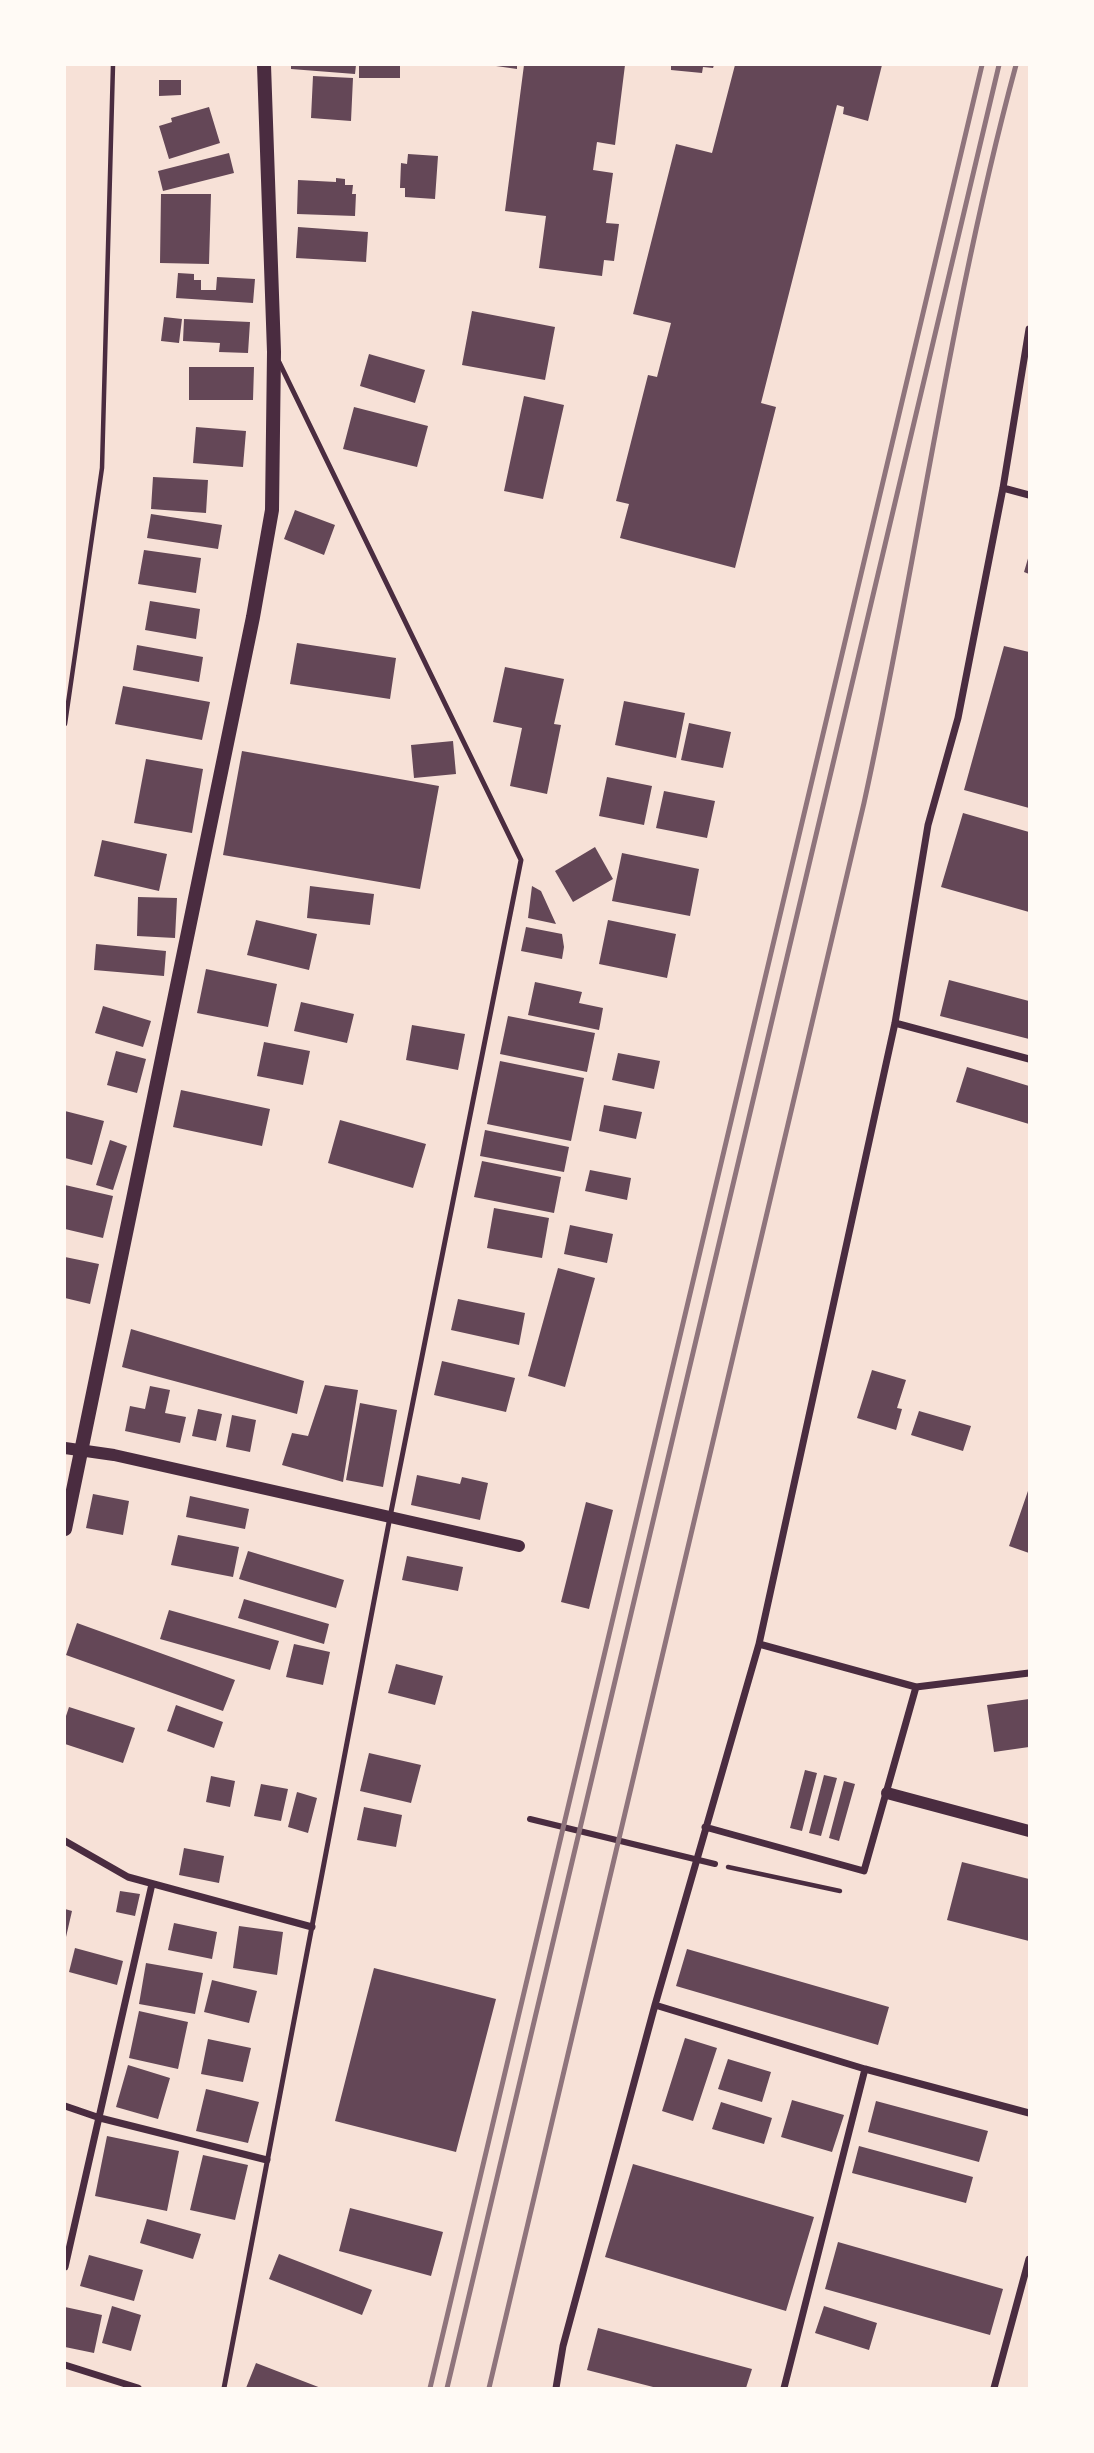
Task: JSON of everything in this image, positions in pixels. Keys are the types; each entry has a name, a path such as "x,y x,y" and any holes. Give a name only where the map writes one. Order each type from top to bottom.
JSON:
{"main road":[{"path":"65,1529 272,510 274,352 264,65"}],"street":[{"path":"556,2388 563,2346 654,2005 759,1644 895,1023 928,825 958,718 1003,488 1029,329"},
{"path":"1003,488 1029,495"},
{"path":"895,1023 1029,1059"},
{"path":"65,1448 114,1455 519,1546"},
{"path":"759,1644 916,1687 1029,1673"},
{"path":"705,1827 864,1871 916,1687"},
{"path":"887,1793 1029,1832"},
{"path":"530,1819 715,1864"},
{"path":"65,1841 128,1877 312,1927"},
{"path":"65,2267 152,1884"},
{"path":"654,2005 864,2069 1029,2113"},
{"path":"784,2388 864,2069"},
{"path":"65,2106 100,2118 268,2160"},
{"path":"994,2388 1029,2259"},
{"path":"65,2365 138,2388"}],"lane":[{"path":"224,2388 390,1517 521,860 274,352"}],"path":[{"path":"65,724 102,468 113,65"},
{"path":"715,1864 840,1891"}],"building":[{"path":"291,65 356,65 355,74 291,69"},
{"path":"359,65 400,65 400,78 359,78"},
{"path":"489,65 517,65 517,69"},
{"path":"524,65 625,65 615,145 597,142 593,170 613,173 606,223 619,224 614,261 604,260 602,276 539,268 546,216 505,211"},
{"path":"671,65 714,65 713,68 703,67 702,73 671,70"},
{"path":"735,65 882,65 868,121 843,114 844,107 837,105 761,403 776,407 735,568 620,538 629,504 616,501 648,375 657,377 671,323 633,314 676,144 712,153"},
{"path":"313,76 353,78 351,121 311,118"},
{"path":"159,80 181,80 181,95 159,96"},
{"path":"209,107 220,143 169,159 159,126 172,122 171,118"},
{"path":"229,153 234,173 163,191 158,171"},
{"path":"408,154 438,156 435,199 405,197 405,188 400,188 401,163 407,164"},
{"path":"336,178 345,179 345,185 353,185 352,194 356,194 355,216 297,214 298,180 336,182"},
{"path":"161,194 211,194 209,264 160,263"},
{"path":"298,227 368,232 366,262 296,258"},
{"path":"178,273 194,274 194,280 201,280 201,290 216,290 217,277 255,279 253,303 176,298"},
{"path":"472,311 555,327 545,380 462,365"},
{"path":"164,317 182,319 179,343 161,341"},
{"path":"184,319 250,322 248,353 219,352 220,343 183,341"},
{"path":"369,354 425,370 415,403 360,386"},
{"path":"189,367 254,367 253,400 189,400"},
{"path":"524,396 564,405 543,499 504,491"},
{"path":"354,407 428,426 417,467 343,449"},
{"path":"196,427 246,431 243,467 193,463"},
{"path":"153,477 208,480 206,513 151,509"},
{"path":"295,510 335,525 324,555 284,539"},
{"path":"151,514 222,525 218,549 147,538"},
{"path":"144,550 201,558 196,593 138,584"},
{"path":"1029,555 1029,574 1024,572"},
{"path":"150,601 200,609 196,639 145,630"},
{"path":"297,643 396,658 390,699 290,684"},
{"path":"137,645 203,657 199,682 133,670"},
{"path":"1004,646 1029,652 1029,808 964,790"},
{"path":"505,667 564,679 554,724 561,725 547,794 510,786 522,728 493,722"},
{"path":"123,686 210,702 202,740 115,724"},
{"path":"624,701 685,713 676,758 615,745"},
{"path":"689,723 731,732 723,768 681,760"},
{"path":"453,741 456,774 414,778 411,745"},
{"path":"242,751 439,786 420,889 223,855"},
{"path":"146,759 203,769 192,833 134,823"},
{"path":"607,777 652,786 644,825 599,816"},
{"path":"664,791 715,801 707,838 656,828"},
{"path":"963,813 1029,832 1029,912 941,887"},
{"path":"102,840 167,854 159,891 94,876"},
{"path":"595,847 613,879 573,902 555,871"},
{"path":"622,853 699,869 690,916 612,901"},
{"path":"310,886 374,894 370,925 307,918"},
{"path":"532,886 541,891 556,924 528,918"},
{"path":"138,897 177,898 175,938 137,936"},
{"path":"256,920 317,934 309,970 247,955"},
{"path":"608,920 676,934 667,978 599,964"},
{"path":"526,927 562,934 562,959 521,951"},
{"path":"96,944 166,951 164,976 94,970"},
{"path":"206,969 277,984 268,1027 197,1013"},
{"path":"949,980 1029,1001 1029,1039 940,1016"},
{"path":"535,982 582,992 579,1003 603,1008 599,1030 528,1015"},
{"path":"301,1002 354,1014 347,1043 294,1031"},
{"path":"103,1006 151,1021 143,1047 95,1033"},
{"path":"508,1016 595,1033 587,1072 500,1054"},
{"path":"412,1025 465,1034 458,1070 406,1060"},
{"path":"264,1042 310,1051 303,1085 257,1076"},
{"path":"116,1051 146,1059 137,1093 107,1085"},
{"path":"618,1053 660,1061 654,1089 612,1080"},
{"path":"500,1061 584,1078 571,1141 487,1124"},
{"path":"967,1067 1029,1086 1029,1124 956,1102"},
{"path":"181,1090 270,1109 262,1146 173,1127"},
{"path":"604,1105 642,1112 636,1139 599,1131"},
{"path":"65,1111 104,1121 92,1165 65,1158"},
{"path":"340,1120 426,1144 413,1188 328,1163"},
{"path":"485,1130 569,1147 564,1172 480,1156"},
{"path":"110,1140 127,1146 113,1190 96,1185"},
{"path":"482,1161 561,1177 554,1213 474,1197"},
{"path":"590,1170 631,1178 627,1200 585,1191"},
{"path":"65,1185 113,1196 103,1238 65,1229"},
{"path":"494,1208 549,1218 542,1258 487,1248"},
{"path":"570,1225 613,1234 607,1263 564,1254"},
{"path":"65,1257 99,1264 90,1304 65,1298"},
{"path":"558,1268 595,1278 565,1387 528,1376"},
{"path":"458,1299 525,1313 519,1345 451,1330"},
{"path":"131,1329 304,1381 297,1414 122,1367"},
{"path":"442,1361 515,1378 506,1412 434,1395"},
{"path":"872,1370 906,1380 897,1408 902,1409 896,1430 857,1418"},
{"path":"325,1385 358,1390 343,1482 282,1465 292,1433 308,1436"},
{"path":"150,1386 170,1390 165,1413 186,1417 180,1443 125,1431 130,1406 145,1409"},
{"path":"360,1403 397,1410 383,1487 346,1480"},
{"path":"198,1409 222,1414 216,1441 192,1436"},
{"path":"919,1411 971,1426 963,1451 911,1435"},
{"path":"232,1415 256,1420 250,1452 226,1447"},
{"path":"417,1475 460,1484 462,1477 488,1483 480,1520 411,1505"},
{"path":"1029,1488 1029,1553 1009,1546"},
{"path":"93,1494 129,1501 123,1535 86,1528"},
{"path":"190,1496 249,1509 245,1529 186,1517"},
{"path":"586,1502 613,1510 589,1609 561,1602"},
{"path":"178,1535 239,1547 233,1577 171,1565"},
{"path":"248,1551 344,1580 336,1608 239,1579"},
{"path":"407,1556 463,1567 458,1591 402,1580"},
{"path":"244,1599 329,1624 324,1644 238,1618"},
{"path":"169,1610 279,1641 270,1670 160,1639"},
{"path":"77,1623 235,1680 223,1711 66,1655"},
{"path":"294,1644 330,1652 323,1685 286,1677"},
{"path":"396,1664 443,1676 435,1705 388,1693"},
{"path":"1029,1699 1029,1747 994,1752 987,1705"},
{"path":"176,1705 223,1722 214,1748 167,1731"},
{"path":"69,1707 135,1728 123,1763 65,1744 65,1719"},
{"path":"369,1753 421,1765 411,1803 360,1791"},
{"path":"805,1770 817,1773 802,1831 790,1828"},
{"path":"824,1775 837,1778 821,1836 809,1833"},
{"path":"211,1776 235,1781 230,1807 206,1802"},
{"path":"844,1781 855,1784 839,1841 829,1838"},
{"path":"261,1784 288,1789 281,1821 254,1816"},
{"path":"297,1792 317,1798 308,1833 288,1827"},
{"path":"364,1807 402,1815 396,1847 357,1840"},
{"path":"184,1848 224,1856 219,1883 179,1875"},
{"path":"962,1862 1029,1879 1029,1941 947,1920"},
{"path":"120,1891 140,1894 135,1916 116,1912"},
{"path":"65,1909 72,1911 66,1937 65,1937"},
{"path":"174,1923 217,1932 212,1959 168,1950"},
{"path":"239,1926 283,1932 277,1975 233,1968"},
{"path":"75,1948 123,1961 117,1985 69,1972"},
{"path":"687,1949 889,2007 878,2045 676,1986"},
{"path":"146,1963 203,1973 195,2014 139,2004"},
{"path":"374,1968 496,1999 456,2152 335,2121"},
{"path":"212,1980 257,1991 249,2023 204,2012"},
{"path":"139,2011 188,2022 178,2069 129,2058"},
{"path":"685,2038 717,2048 693,2121 662,2111"},
{"path":"208,2039 251,2048 243,2082 201,2074"},
{"path":"728,2059 771,2072 762,2102 718,2089"},
{"path":"128,2065 170,2078 158,2119 116,2107"},
{"path":"206,2089 259,2102 248,2143 196,2131"},
{"path":"792,2100 844,2115 832,2152 781,2137"},
{"path":"876,2101 988,2131 979,2162 868,2132"},
{"path":"721,2102 772,2118 764,2144 712,2129"},
{"path":"107,2136 179,2151 167,2211 95,2196"},
{"path":"859,2146 973,2177 966,2203 852,2173"},
{"path":"203,2155 248,2165 235,2220 190,2210"},
{"path":"633,2164 814,2217 786,2311 605,2257"},
{"path":"350,2208 443,2232 431,2276 339,2251"},
{"path":"147,2219 201,2234 193,2259 140,2243"},
{"path":"838,2242 1003,2289 990,2335 825,2289"},
{"path":"279,2254 372,2290 362,2315 269,2279"},
{"path":"89,2255 143,2270 134,2301 80,2286"},
{"path":"112,2306 141,2315 131,2351 102,2343"},
{"path":"824,2306 877,2323 869,2350 815,2333"},
{"path":"65,2307 102,2315 94,2353 65,2347"},
{"path":"598,2328 752,2369 746,2388 657,2388 587,2370"},
{"path":"256,2363 321,2388 246,2388"}],"railway":[{"path":"430,2388 982,65"},
{"path":"447,2388 999,65"},
{"path":"489,2388 864,803 953,340 1016,65"}]}
